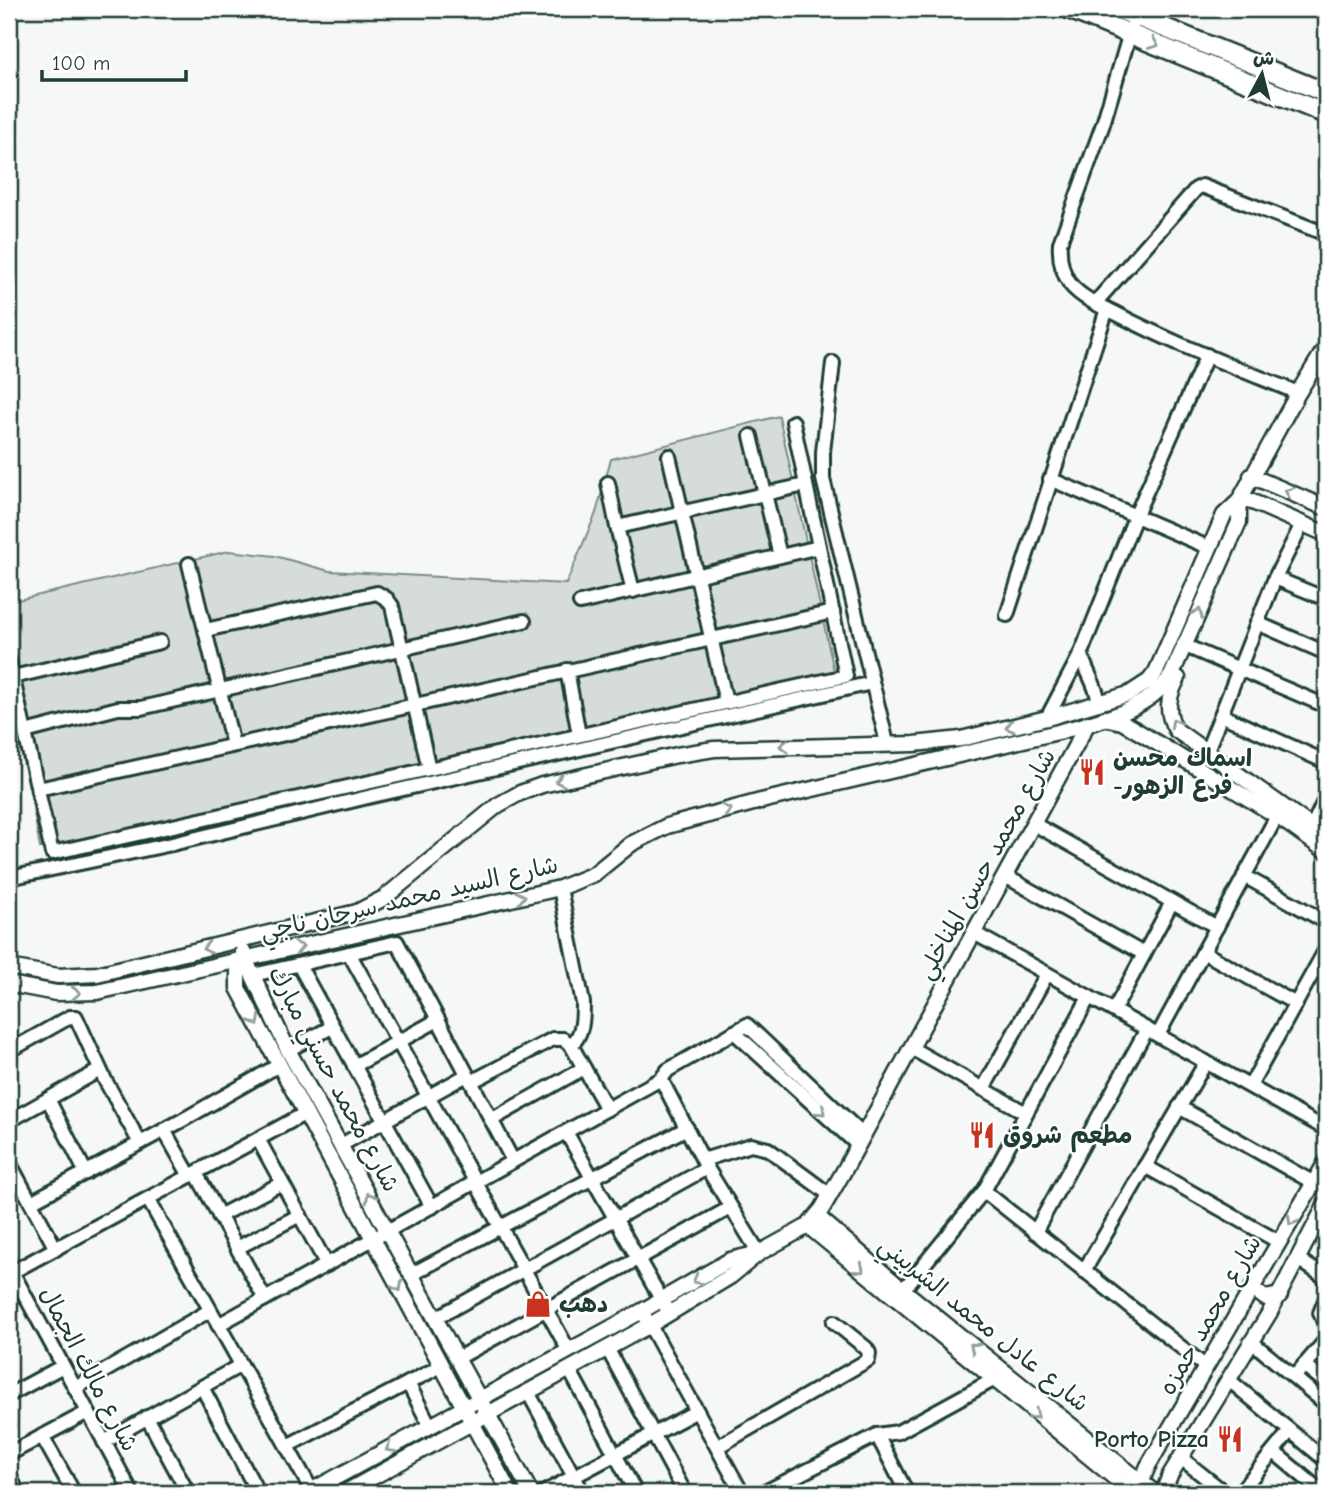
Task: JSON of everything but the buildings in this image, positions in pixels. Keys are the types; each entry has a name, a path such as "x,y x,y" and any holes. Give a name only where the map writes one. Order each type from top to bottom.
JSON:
{"main road":[{"path":"1069,9 1326,114"},
{"path":"1126,12 1326,93"}],"street":[{"path":"1126,12 1129,34 1103,124 1060,243 1059,258 1063,271 1071,285 1101,306 1142,327 1298,394"},
{"path":"1007,615 1101,306 1199,187 1206,187 1326,234"},
{"path":"1088,723 1145,702 1159,691 1171,676 1202,585 1210,548 1224,515 1240,499 1298,394 1325,353"},
{"path":"1047,718 1081,653 1135,517 1207,355"},
{"path":"833,363 823,452 823,479 887,743"},
{"path":"9,662 52,853 846,676 793,422"},
{"path":"751,436 780,556"},
{"path":"669,456 726,702"},
{"path":"1251,476 1326,508"},
{"path":"1050,479 1210,548"},
{"path":"608,482 633,591"},
{"path":"617,527 805,485"},
{"path":"1240,499 1326,534"},
{"path":"1239,522 1240,499"},
{"path":"1081,653 1086,671 1097,690 1099,703 1129,694 1149,681 1239,522 1248,512 1260,506"},
{"path":"1206,753 1275,578 1302,524"},
{"path":"580,603 819,547"},
{"path":"189,564 233,746"},
{"path":"1275,578 1326,599"},
{"path":"205,630 377,593 387,599 392,606 429,769"},
{"path":"38,789 833,612"},
{"path":"25,732 118,708 141,708 524,621"},
{"path":"1257,623 1326,653"},
{"path":"13,677 160,642"},
{"path":"1183,647 1326,706"},
{"path":"1183,647 1182,666 1168,702 1176,730 1326,836"},
{"path":"566,670 579,735"},
{"path":"9,878 172,844 872,683"},
{"name":"شارع السيد محمد سرحان ناجي","path":"9,967 58,976 83,976 357,912 375,904 498,805 531,789 714,749 924,743 961,739 1099,703"},
{"path":"1221,715 1326,762"},
{"path":"1104,718 1122,722 1134,729 1277,816 1326,851"},
{"name":"شارع السيد محمد سرحان ناجي","path":"9,984 56,993 87,993 560,888 594,874 631,844 658,829 761,800 1088,723"},
{"name":"شارع محمد حسن المناخلي","path":"344,1493 650,1325 739,1271 759,1253 812,1221 830,1195 1088,723"},
{"path":"924,743 929,760"},
{"path":"369,782 372,796"},
{"path":"1312,827 1326,797"},
{"path":"1035,1232 1152,1032 1203,952 1277,816"},
{"path":"1034,824 1217,927"},
{"path":"1005,876 1144,954"},
{"path":"1244,876 1326,922"},
{"path":"560,888 583,1003 583,1022 577,1040 571,1045"},
{"path":"1114,1010 1172,902"},
{"path":"974,933 1326,1129"},
{"path":"241,940 245,959"},
{"path":"253,975 397,942 513,1161"},
{"path":"1250,1086 1326,949"},
{"path":"1203,952 1296,1004"},
{"path":"349,953 569,1351"},
{"name":"شارع محمد حسني مبارك","path":"245,959 288,1050 531,1493"},
{"name":"شارع محمد حسني مبارك","path":"245,959 238,971 239,988 510,1493"},
{"path":"299,965 432,1207"},
{"path":"984,1089 1047,974"},
{"path":"903,1290 984,1191 1089,997"},
{"path":"9,1051 74,1016 78,1018 100,1070 139,1143"},
{"path":"354,1066 438,1020"},
{"path":"218,1325 661,1079 668,1070 747,1024 800,1083 860,1140"},
{"path":"288,1050 332,1027"},
{"path":"734,1032 800,1083"},
{"path":"341,1145 428,1096 553,1039 563,1039 571,1045 607,1109"},
{"path":"911,1048 1026,1113"},
{"path":"1084,1271 1206,1062"},
{"path":"31,1202 279,1065"},
{"path":"491,1120 584,1068"},
{"path":"9,1121 100,1070"},
{"path":"661,1079 705,1164 759,1253"},
{"path":"48,1099 86,1173"},
{"path":"1180,1107 1314,1183"},
{"path":"11,1269 56,1249 306,1113"},
{"path":"412,1274 687,1128"},
{"path":"164,1130 219,1216 265,1299"},
{"path":"566,1132 669,1313"},
{"path":"258,1139 327,1265"},
{"path":"436,1318 616,1218 705,1164 751,1145 768,1149 830,1195"},
{"path":"9,1162 14,1183 31,1202 56,1249"},
{"name":"شارع محمد حمزه","path":"1137,1489 1326,1162"},
{"path":"1145,1166 1279,1242"},
{"path":"219,1216 282,1183"},
{"path":"984,1191 1206,1367"},
{"path":"148,1199 287,1446 309,1492"},
{"name":"شارع محمد حمزه","path":"1163,1493 1181,1458 1280,1294 1326,1204"},
{"path":"458,1359 730,1208"},
{"path":"237,1248 300,1215"},
{"name":"شارع عادل محمد الشربيني","path":"812,1221 903,1290 993,1380 1137,1489 1155,1493"},
{"name":"شارع عادل محمد الشربيني","path":"812,1221 1137,1489"},
{"name":"شارع محمد حسن المناخلي","path":"309,1492 662,1300 730,1260 759,1253"},
{"path":"1298,1259 1326,1278"},
{"name":"شارع مالك الجمال","path":"11,1269 132,1493"},
{"path":"1252,1288 1265,1298 1280,1294"},
{"path":"1326,1298 1320,1313 1326,1325"},
{"path":"75,1388 209,1311"},
{"path":"642,1311 742,1493"},
{"path":"717,1447 868,1360 869,1353 866,1348 834,1322"},
{"path":"1294,1377 1326,1340"},
{"path":"1252,1342 1326,1404"},
{"path":"607,1348 685,1493"},
{"path":"104,1441 241,1365"},
{"path":"1304,1365 1326,1383"},
{"path":"9,1395 63,1366"},
{"path":"287,1446 441,1366"},
{"path":"569,1369 636,1493"},
{"path":"763,1493 877,1435 898,1432 993,1380"},
{"path":"1229,1380 1324,1456 1305,1478"},
{"path":"408,1383 430,1426"},
{"path":"202,1387 258,1493"},
{"path":"528,1392 583,1493"},
{"path":"542,1493 697,1410"},
{"path":"9,1454 88,1412"},
{"path":"147,1418 188,1493"},
{"path":"1233,1493 1240,1493 1290,1431"},
{"path":"877,1435 908,1493"},
{"path":"42,1436 74,1493"},
{"path":"1273,1452 1323,1493"},
{"path":"1181,1458 1225,1493"},
{"path":"9,1475 18,1493"}],"shaded area":[{"path":"779,416 834,671 40,848 9,665 9,602 229,551 275,556 329,571 566,584 596,513 611,459"}],"place":[{"name":"اسماك محسن -فرع الزهور","path":"1092,772"},
{"name":"مطعم شروق","path":"982,1135"},
{"name":"دهب","path":"538,1304"},
{"name":"Porto Pizza","path":"1230,1439"}]}
